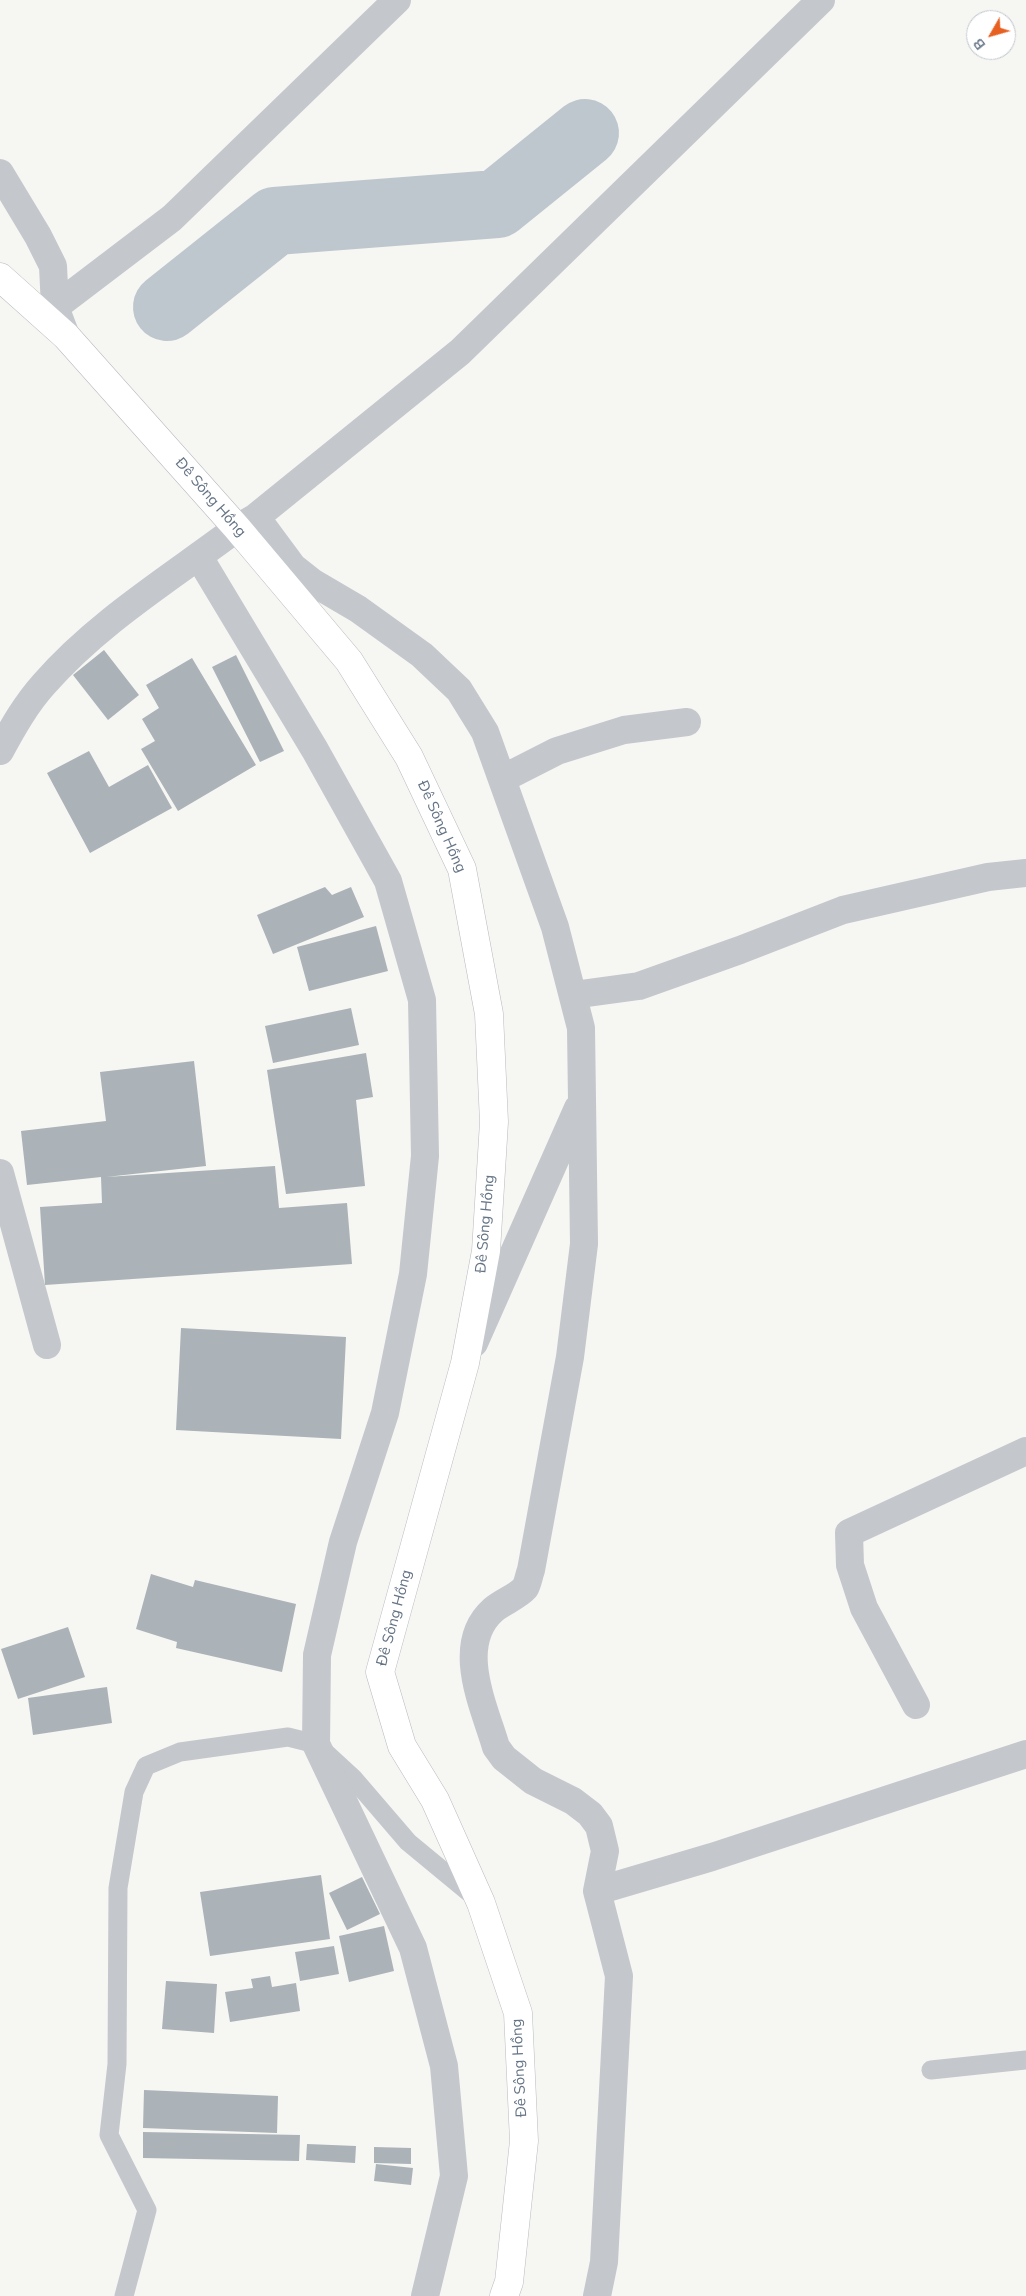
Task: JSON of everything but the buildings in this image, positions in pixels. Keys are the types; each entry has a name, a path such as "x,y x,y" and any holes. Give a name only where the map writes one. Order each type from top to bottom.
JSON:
{"main road":[{"name":"Đê Sông Hồng","path":"0,276 66,336 247,522 349,662 409,757 462,869 489,1014 494,1122 486,1251 465,1362 380,1672 402,1746 435,1800 481,1903 518,2013 524,2141 509,2282 504,2296"}],"street":[{"path":"55,307 172,218 397,0"},
{"path":"0,751 18,719 42,685 65,661 122,612 247,522 460,352 821,0"},
{"path":"0,173 38,236 53,266 55,307 66,336"},
{"path":"247,522 293,567 312,582 358,609 422,655 459,690 485,732 502,779 555,927 581,1028 584,1244 570,1357 538,1539 525,1587 493,1610 479,1629 474,1645 474,1662 496,1747 504,1758 533,1781 573,1801 590,1814 599,1826 605,1851 598,1891 619,1976 604,2262 596,2296"},
{"path":"199,557 316,750 388,881 422,1000 425,1156 413,1274 385,1412 343,1542 317,1655 316,1744 413,1948 444,2066 454,2176 425,2296"},
{"path":"502,779 565,748 624,730 686,722"},
{"path":"573,995 639,986 844,910 988,877 1026,873"},
{"path":"465,1362 581,1101"},
{"path":"0,1173 47,1345"},
{"path":"916,1705 864,1608 850,1566 848,1533 1026,1451"},
{"path":"598,1891 712,1857 1026,1754"}],"lane":[{"path":"124,2296 147,2210 109,2135 117,2064 118,1888 134,1792 146,1766 180,1752 288,1737 316,1744 353,1778 408,1842 481,1903"},
{"path":"931,2070 1026,2060"}],"waterway":[{"path":"167,307 275,221 497,204 585,133"}]}
